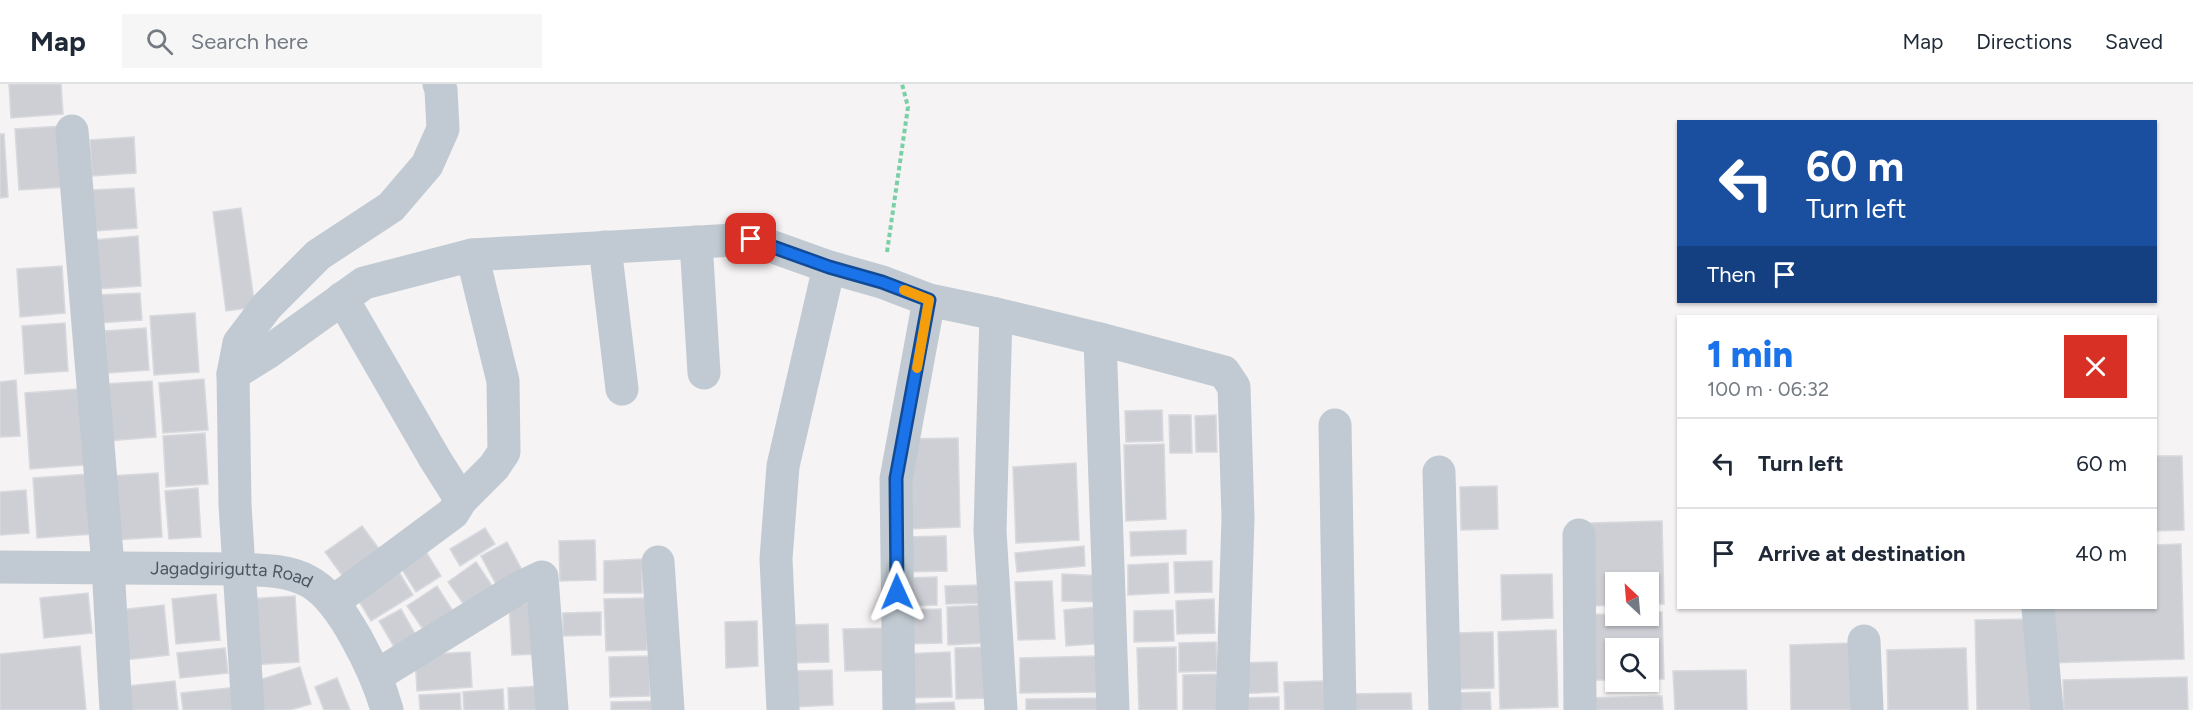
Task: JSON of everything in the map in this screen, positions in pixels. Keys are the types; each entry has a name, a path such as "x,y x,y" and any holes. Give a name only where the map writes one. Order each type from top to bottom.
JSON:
{"street":[{"path":"248,710 235,506 233,374 239,343 267,306 318,255 391,207 427,165 443,129 439,84"},
{"path":"72,131 108,566 116,710"},
{"path":"233,374 267,353 364,283 472,255 751,239 929,300 1100,339 1224,372 1234,387 1238,518 1232,710"},
{"path":"696,242 705,373"},
{"path":"605,247 622,389"},
{"path":"333,602 453,513 461,500 494,467 504,452 503,381 472,255"},
{"path":"783,710 776,559 783,466 829,267"},
{"path":"342,298 461,500"},
{"path":"899,710 896,478 929,300"},
{"path":"996,314 990,531 1001,710"},
{"path":"1100,339 1113,710"},
{"path":"1335,425 1340,710"},
{"path":"1439,472 1445,710"},
{"path":"1579,535 1580,710"},
{"path":"658,562 668,710"},
{"name":"Jagadgirigutta Road","path":"0,567 108,566 239,569 275,571 308,581 333,602 376,676 387,710"},
{"path":"376,676 451,628 542,577 552,710"},
{"path":"2038,609 2047,710"},
{"path":"1864,641 1867,710"}],"path":[{"path":"882,282 908,107 902,84"}],"building":[{"path":"9,84 61,84 63,114 11,118"},
{"path":"62,126 66,187 19,190 15,129"},
{"path":"0,134 4,134 8,197 0,198"},
{"path":"134,137 136,173 92,176 90,140"},
{"path":"134,188 137,228 95,231 92,190"},
{"path":"241,208 255,307 226,311 213,212"},
{"path":"138,236 141,286 96,289 93,240"},
{"path":"62,266 65,313 20,317 17,269"},
{"path":"140,293 142,320 99,323 97,295"},
{"path":"195,313 199,372 154,375 150,316"},
{"path":"65,323 68,371 25,374 22,326"},
{"path":"146,328 149,370 108,373 105,331"},
{"path":"204,379 208,430 163,433 159,383"},
{"path":"16,380 20,436 0,437 0,382"},
{"path":"152,381 156,437 108,441 105,384"},
{"path":"78,389 84,465 30,469 25,393"},
{"path":"1162,410 1163,441 1126,442 1125,411"},
{"path":"1169,415 1191,415 1192,453 1170,453"},
{"path":"1216,415 1217,452 1196,452 1195,416"},
{"path":"205,433 208,484 166,487 163,436"},
{"path":"958,438 960,527 906,529 904,439"},
{"path":"1164,444 1166,519 1126,521 1124,445"},
{"path":"2157,456 2182,456 2184,530 2157,531"},
{"path":"1076,463 1079,540 1016,543 1013,467"},
{"path":"158,473 162,537 114,540 110,476"},
{"path":"89,474 93,534 37,538 33,478"},
{"path":"1497,486 1498,529 1461,530 1460,487"},
{"path":"198,488 201,537 169,539 165,491"},
{"path":"26,490 29,533 0,535 0,492"},
{"path":"1662,521 1664,604 1659,604 1659,572 1605,572 1605,605 1593,606 1591,523"},
{"path":"362,526 386,558 349,585 325,552"},
{"path":"485,528 495,544 460,566 450,549"},
{"path":"1186,530 1186,554 1131,556 1130,532"},
{"path":"946,536 947,571 905,572 904,537"},
{"path":"595,540 596,580 560,581 559,541"},
{"path":"507,542 523,572 497,586 481,556"},
{"path":"2181,544 2184,659 2046,663 2045,609 2157,609 2157,545"},
{"path":"1084,546 1085,566 1017,572 1015,553"},
{"path":"423,547 441,576 416,592 398,563"},
{"path":"642,559 642,593 604,593 604,561"},
{"path":"1212,561 1212,592 1175,593 1174,562"},
{"path":"476,562 495,590 467,609 448,582"},
{"path":"1168,563 1169,593 1128,595 1128,565"},
{"path":"396,567 413,595 371,621 354,593"},
{"path":"1062,574 1105,576 1104,602 1062,601"},
{"path":"1552,574 1553,618 1502,620 1501,575"},
{"path":"937,577 937,605 907,606 906,578"},
{"path":"1052,581 1055,639 1018,640 1015,582"},
{"path":"983,585 983,603 946,604 945,586"},
{"path":"437,586 456,616 427,635 407,606"},
{"path":"88,593 92,633 44,638 40,598"},
{"path":"216,594 220,640 176,644 172,599"},
{"path":"295,596 299,662 251,665 247,599"},
{"path":"646,598 647,650 606,651 604,599"},
{"path":"1214,599 1215,633 1177,634 1176,601"},
{"path":"538,603 541,654 512,655 509,604"},
{"path":"164,605 169,655 124,660 119,610"},
{"path":"985,605 985,643 948,645 947,607"},
{"path":"1106,606 1108,643 1066,646 1064,610"},
{"path":"401,609 418,639 397,652 379,621"},
{"path":"941,609 942,643 902,644 901,610"},
{"path":"1173,610 1174,641 1134,642 1134,611"},
{"path":"601,612 601,635 563,636 563,613"},
{"path":"1659,612 1662,612 1664,679 1659,679 1659,638 1605,638 1605,680 1589,680 1588,614 1605,614 1605,626 1659,626"},
{"path":"2034,619 2036,710 1977,710 1975,620"},
{"path":"757,621 758,666 726,668 725,622"},
{"path":"828,624 829,662 791,663 791,625"},
{"path":"888,628 888,670 845,671 843,629"},
{"path":"1556,630 1558,707 1500,709 1498,632"},
{"path":"1493,632 1494,688 1459,689 1457,633"},
{"path":"1216,642 1217,671 1179,672 1179,643"},
{"path":"1852,643 1854,710 1791,710 1790,645"},
{"path":"80,646 86,710 0,710 0,654"},
{"path":"987,647 988,698 956,699 955,648"},
{"path":"1176,647 1177,710 1139,710 1137,648"},
{"path":"225,648 228,673 180,678 177,653"},
{"path":"1966,648 1968,710 1888,710 1887,650"},
{"path":"470,652 472,687 417,691 415,655"},
{"path":"950,652 952,697 903,698 901,654"},
{"path":"649,656 650,696 610,697 609,657"},
{"path":"1097,656 1098,692 1020,693 1020,658"},
{"path":"1277,662 1278,692 1236,694 1235,663"},
{"path":"300,667 311,704 290,710 262,710 253,682"},
{"path":"832,670 833,705 794,707 793,671"},
{"path":"1746,670 1747,710 1675,710 1673,671"},
{"path":"1224,674 1225,710 1183,710 1183,675"},
{"path":"2187,677 2188,710 2064,710 2063,680"},
{"path":"337,678 350,710 324,710 315,687"},
{"path":"175,681 178,710 131,710 128,686"},
{"path":"1323,681 1324,710 1285,710 1284,682"},
{"path":"540,686 541,710 509,710 508,688"},
{"path":"238,687 240,710 183,710 181,693"},
{"path":"503,689 504,710 464,710 463,692"},
{"path":"1490,692 1491,710 1453,710 1452,693"},
{"path":"460,693 461,710 420,710 419,695"},
{"path":"1411,693 1412,710 1349,710 1348,694"},
{"path":"1662,696 1663,710 1586,710 1586,698"},
{"path":"1279,697 1279,710 1238,710 1238,698"},
{"path":"1105,698 1105,710 1026,710 1026,699"},
{"path":"656,701 656,710 611,710 611,702"},
{"path":"954,702 955,710 907,710 907,704"}],"slow traffic":[{"path":"904,290 929,300 917,368"}],"route":[{"path":"751,239 929,300 896,478 897,592"}]}
